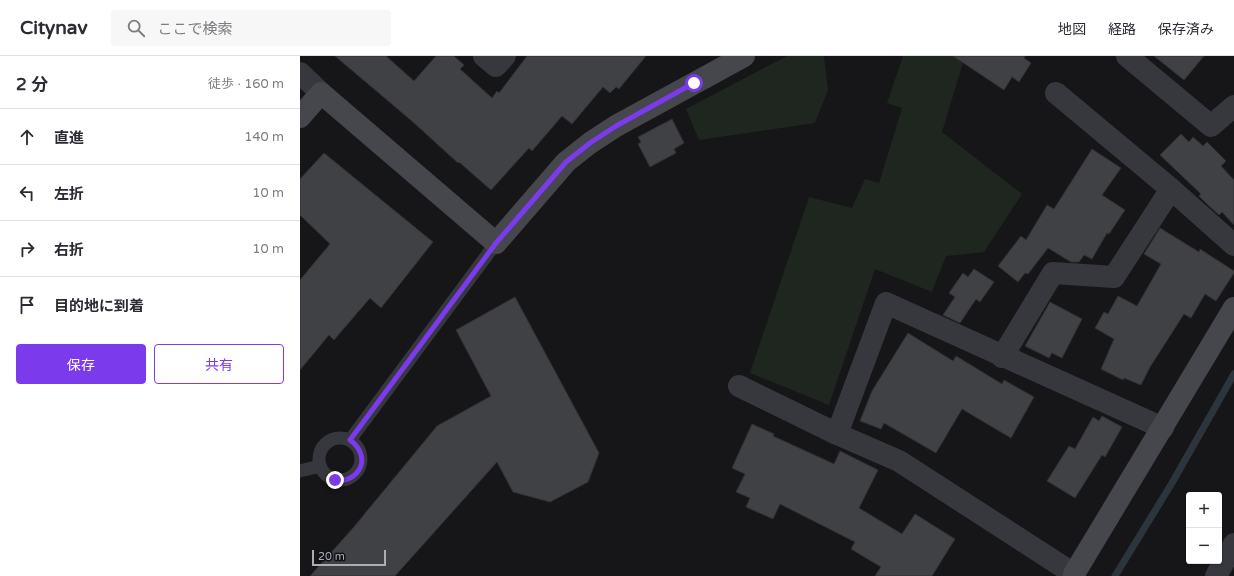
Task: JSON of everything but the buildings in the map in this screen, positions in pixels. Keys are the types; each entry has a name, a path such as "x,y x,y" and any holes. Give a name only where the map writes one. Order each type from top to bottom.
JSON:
{"street":[{"path":"484,56 496,66 505,56"},
{"path":"300,74 496,243 566,162 590,143 616,126 744,56"},
{"path":"1127,56 1211,126 1234,106"},
{"path":"300,117 321,93"},
{"path":"1056,93 1171,189 1234,245"},
{"path":"1002,357 1053,273 1114,277 1171,189"},
{"path":"837,434 886,303 1002,357 1067,384 1163,428"},
{"path":"739,386 837,434 900,461 1074,575 1234,308"},
{"path":"1216,576 1234,544"}],"lane":[{"path":"350,440 496,243"},
{"path":"336,438 350,440 360,450 362,457 361,464 354,476 342,481 328,478 323,473 320,466 320,452 323,446 336,438"},
{"path":"300,471 320,466"}],"shaded area":[{"path":"787,56 824,56 828,90 815,123 699,140 686,109"},
{"path":"903,56 965,56 942,132 1022,194 984,252 946,256 932,292 875,269 829,405 750,373 809,197 852,208 865,179 879,183 902,108 887,103"}],"waterway":[{"path":"1115,576 1172,483 1234,374"}],"route":[{"path":"335,480 348,480 359,470 362,457 360,450 350,440 496,243 566,162 590,143 616,126 694,83"}]}
